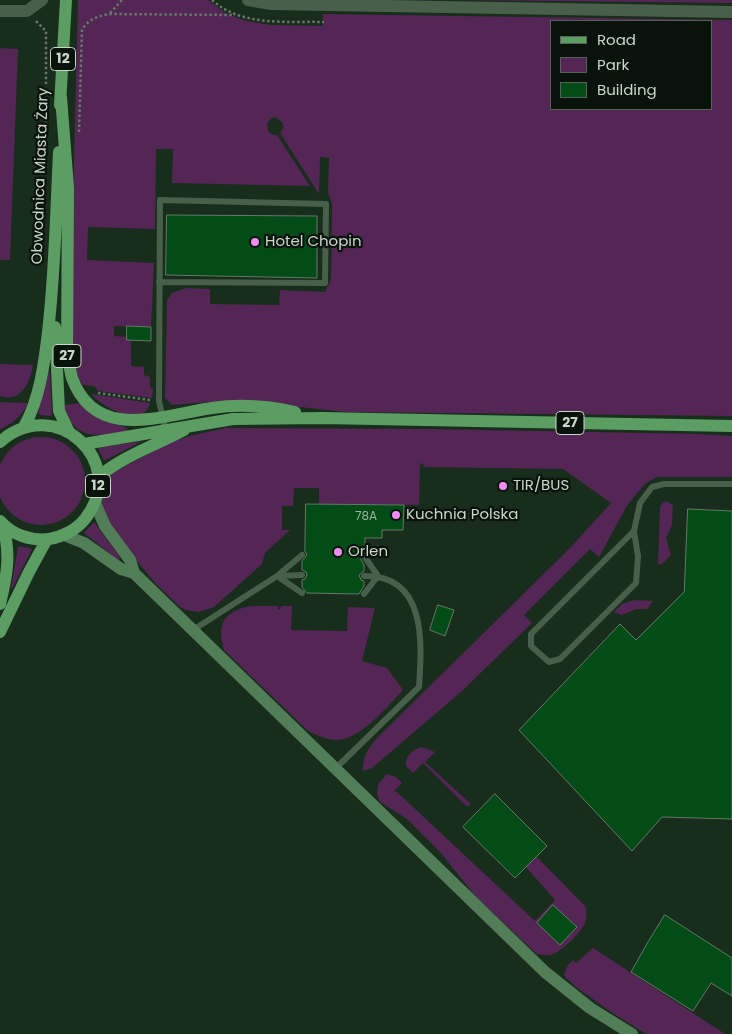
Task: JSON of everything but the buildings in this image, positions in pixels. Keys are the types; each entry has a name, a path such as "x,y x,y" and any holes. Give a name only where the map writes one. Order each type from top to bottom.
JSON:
{"main road":[{"name":"Obwodnica Miasta Żary","path":"53,294 66,0"},
{"name":"27","path":"61,97 68,188 67,355 73,378 85,399 92,407 105,415 118,420 166,429"},
{"name":"12","path":"24,428 37,398 45,361 53,294"},
{"name":"12","path":"53,294 59,411 69,432"},
{"name":"27","path":"98,477 114,464 141,449 166,429 225,407 263,407 323,418"},
{"name":"27","path":"84,444 233,419 323,418 732,426"},
{"name":"12","path":"2,439 24,428 42,425 61,428 84,444 94,461 98,477 98,490 94,503 82,522 64,535 47,539 24,536 2,523"},
{"name":"12","path":"0,604 8,556 8,543 2,523"},
{"path":"0,632 47,539"}],"street":[{"path":"0,11 27,11 42,0"},
{"path":"248,0 271,4 732,12"},
{"path":"94,503 105,526 130,560 134,573"},
{"path":"64,535 84,543 121,569 134,573 545,972 590,1008 632,1034"}],"lane":[{"path":"159,282 325,284 326,204 160,200 159,282 159,401 166,429"},
{"path":"634,531 531,634 531,646 549,662 560,659 636,583 638,556 634,531 640,503 652,487 664,484 732,484"},
{"path":"193,630 277,576 302,555"},
{"path":"364,556 378,576"},
{"path":"277,576 302,575"},
{"path":"277,576 302,593"},
{"path":"335,769 419,687 421,638 417,613 412,601 398,586 378,576 364,576"},
{"path":"364,594 378,576"}],"path":[{"path":"108,14 122,0"},
{"path":"80,88 82,30 85,24 91,20 108,14 235,15"}],"green space":[{"path":"78,0 208,0 225,13 246,21 271,25 323,26 323,14 732,20 732,416 346,412 262,403 208,402 172,405 165,398 167,300 172,293 186,288 210,289 210,304 279,305 280,290 325,292 331,279 332,204 328,192 329,158 320,157 319,194 280,133 283,128 282,122 275,117 267,123 268,131 273,135 277,135 310,186 172,183 173,149 156,149 155,229 88,227 87,260 154,263 151,327 114,326 114,336 127,337 127,340 131,340 131,366 144,367 144,375 150,377 150,388 153,389 152,398 98,391 94,386 82,385 77,375 73,354 73,200"},
{"path":"456,0 732,0 732,3"},
{"path":"0,48 18,49 10,260 0,260"},
{"path":"0,364 33,365 30,378 24,390 19,394 8,397 0,396"},
{"path":"49,371 52,414 51,416 38,413"},
{"path":"91,394 150,403 146,411 139,415 122,414 104,405"},
{"path":"0,402 28,403 17,419 0,429"},
{"path":"80,403 99,419 127,428 127,431 97,435 80,431 68,417 64,405"},
{"path":"226,428 430,429 732,436 732,477 657,477 645,484 628,504 599,557 590,549 524,615 532,623 461,692 372,768 363,771 365,755 380,735 569,549 611,503 563,469 424,467 420,463 419,505 319,504 319,488 294,488 293,506 282,506 282,530 290,530 265,553 262,564 214,607 199,612 186,610 180,607 157,585 124,546 107,521 102,508 104,486 114,472 169,443 189,436"},
{"path":"33,438 49,438 65,445 77,457 84,473 84,489 77,505 65,517 49,524 33,524 17,517 10,512 -1,492 -1,470 5,457 17,445"},
{"path":"142,441 104,461 98,448"},
{"path":"663,502 673,505 672,525 666,538 671,555 662,564 658,564 660,507"},
{"path":"94,522 120,559 118,560 84,533"},
{"path":"18,547 32,549 12,589"},
{"path":"634,600 653,601 647,609 636,609 622,615 614,612 622,604"},
{"path":"251,606 278,606 278,609 280,609 281,606 292,606 291,630 347,631 348,607 375,608 362,661 387,668 403,690 381,714 363,730 353,735 334,740 308,731 224,650 221,633 224,620 234,611"},
{"path":"422,747 435,752 425,762 470,803 469,807 423,763 413,773 406,766 410,754"},
{"path":"387,774 396,777 402,783 394,791 535,921 555,900 526,867 536,856 585,906 586,920 579,932 566,946 557,952 549,955 537,954 477,898 440,852 407,819 380,802 377,794 378,784"},
{"path":"593,948 725,1034 646,1034 611,1012 577,988 564,974 568,965 573,960 576,963"}],"place":[{"name":"Hotel Chopin","path":"255,242"},
{"name":"TIR/BUS","path":"503,486"},
{"name":"Kuchnia Polska","path":"396,515"},
{"name":"Orlen","path":"338,552"}]}
